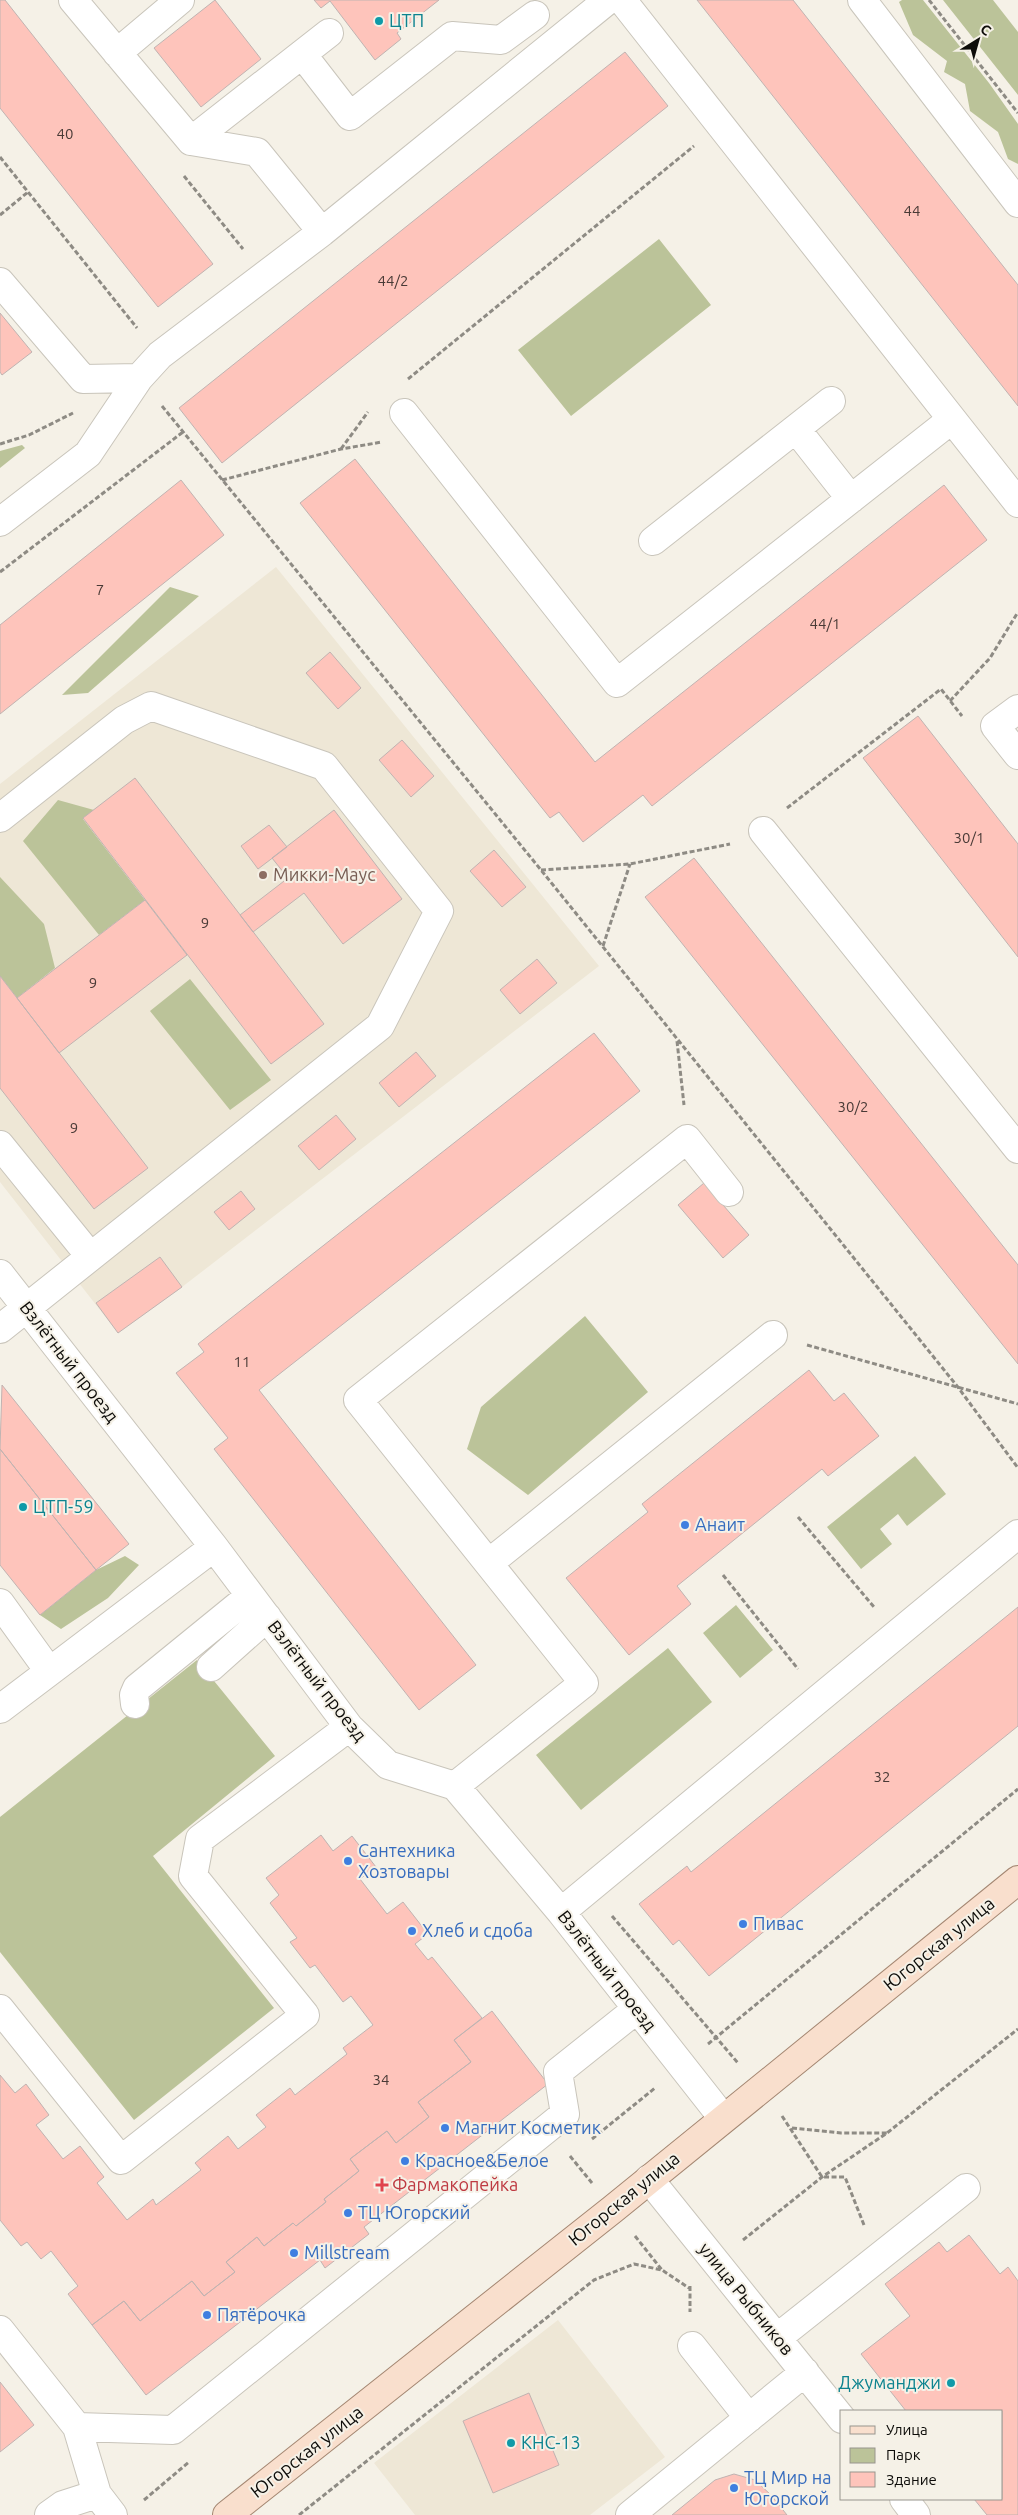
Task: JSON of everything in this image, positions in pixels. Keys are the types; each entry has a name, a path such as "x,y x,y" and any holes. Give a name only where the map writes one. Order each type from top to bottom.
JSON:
{"main road":[{"name":"Югорская улица","path":"227,2515 649,2179 760,2087 1018,1880"}],"street":[{"path":"73,0 191,141 257,152 322,232"},
{"path":"117,53 180,0"},
{"path":"0,522 88,454 139,378 160,355 322,232 608,0"},
{"path":"622,0 1018,504"},
{"path":"862,0 1018,204"},
{"path":"302,54 350,116 452,36 501,40 528,7 557,41"},
{"path":"191,141 329,33"},
{"path":"0,282 83,378 139,378"},
{"path":"653,541 831,401"},
{"path":"404,413 617,684 951,420"},
{"path":"796,429 852,499"},
{"path":"0,818 124,720 151,706 324,766 438,911 380,1026 0,1329"},
{"path":"1018,709 995,726 1018,755"},
{"path":"763,831 1018,1149"},
{"path":"455,1786 584,1683 358,1400 687,1139 729,1192"},
{"path":"0,1145 90,1256"},
{"name":"Взлётный проезд","path":"0,1274 214,1547 349,1728 388,1765 455,1786 561,1912 723,2118"},
{"path":"489,1563 773,1335"},
{"path":"561,1912 1018,1534"},
{"path":"0,1708 214,1547"},
{"path":"135,1704 134,1695 137,1688 250,1596"},
{"path":"0,1604 49,1671"},
{"path":"211,1667 267,1617"},
{"path":"0,2008 121,2160 305,2015 193,1876 200,1840 349,1728"},
{"path":"77,2427 173,2430 565,2114 558,2072 637,2009"},
{"name":"улица Рыбников","path":"649,2179 840,2416"},
{"path":"778,2338 966,2188"},
{"path":"0,2330 77,2427 97,2494 113,2515"},
{"path":"692,2346 750,2418"},
{"path":"630,2515 805,2372"},
{"path":"49,2515 63,2505 97,2494"},
{"path":"905,2500 916,2515"}],"path":[{"path":"928,0 1018,113"},
{"path":"402,384 720,124"},
{"path":"0,156 131,319"},
{"path":"0,215 28,192"},
{"path":"139,378 603,946 677,1041 957,1386 1018,1468"},
{"path":"222,480 341,449 364,415 371,409"},
{"path":"0,572 183,432"},
{"path":"950,701 990,658 1018,612"},
{"path":"541,870 630,864 730,844 763,831 796,800 941,689 967,723"},
{"path":"603,946 630,864"},
{"path":"677,1041 687,1139"},
{"path":"773,1335 1018,1404"},
{"path":"798,1517 897,1634"},
{"path":"722,1575 821,1697"},
{"path":"589,1889 715,2038 760,2087 792,2128 822,2177"},
{"path":"300,2515 594,2280 634,2264 662,2270 689,2288 715,2260 741,2242 822,2177 887,2133 1018,2029"},
{"path":"792,2128 841,2133 887,2133"},
{"path":"822,2177 845,2177 878,2259"}],"shaded area":[{"name":"Микки-Маус","path":"276,567 599,966 182,1287 118,1333 0,1182 0,784"},
{"path":"558,2320 665,2457 590,2515 415,2515 374,2463"}],"green space":[{"path":"902,0 923,0 989,83 1018,124 1018,164 1008,159 998,132 970,111 965,84 944,72 947,61 913,35 899,2"},
{"path":"943,0 993,0 1018,32 1018,95"},
{"path":"659,239 711,305 571,416 518,350"},
{"path":"22,445 25,448 0,468 0,451"},
{"path":"170,587 199,596 88,693 62,695"},
{"path":"58,800 94,810 83,819 145,900 99,935 23,841"},
{"path":"0,877 44,924 55,968 17,998 0,976"},
{"path":"190,979 271,1080 230,1110 150,1011"},
{"path":"585,1316 648,1392 528,1495 467,1449 481,1407"},
{"path":"915,1456 946,1494 907,1526 898,1514 880,1529 892,1544 861,1569 827,1527"},
{"path":"125,1556 139,1565 108,1598 61,1629 40,1615 96,1570"},
{"path":"736,1605 773,1650 740,1678 703,1633"},
{"path":"668,1648 712,1702 581,1810 536,1755"},
{"path":"197,1660 275,1756 153,1856 274,2008 134,2120 0,1952 0,1817"}],"building":[{"path":"0,0 5,0 213,264 158,307 0,108"},
{"path":"215,0 261,59 201,107 154,48"},
{"name":"ЦТП","path":"314,0 439,0 397,33 401,39 375,60 330,1 321,8"},
{"path":"697,0 793,0 1018,285 1018,406"},
{"path":"625,52 668,106 222,463 179,408"},
{"path":"0,313 32,352 2,375 0,372"},
{"path":"355,459 595,762 944,485 987,540 652,806 643,795 583,842 559,812 550,818 300,503"},
{"path":"181,480 224,535 0,714 0,625"},
{"path":"330,652 361,688 338,709 306,673"},
{"path":"918,716 1018,844 1018,957 863,758"},
{"path":"402,740 434,776 411,797 379,760"},
{"path":"135,778 324,1024 271,1064 83,818"},
{"path":"334,810 402,899 343,944 304,893 253,932 240,915 288,878 272,858"},
{"path":"269,825 287,847 258,869 241,846"},
{"path":"494,850 526,887 502,907 470,871"},
{"path":"694,858 1018,1265 1018,1364 645,897"},
{"path":"145,900 187,955 59,1053 17,998"},
{"path":"537,959 557,983 520,1014 500,990"},
{"path":"0,976 148,1168 94,1209 0,1088"},
{"path":"594,1033 640,1091 259,1390 476,1665 419,1710 214,1449 228,1438 176,1373 204,1352 198,1344"},
{"path":"416,1052 436,1076 399,1107 379,1083"},
{"path":"336,1115 356,1139 319,1170 298,1146"},
{"path":"704,1183 749,1235 723,1258 678,1205"},
{"path":"241,1191 255,1209 229,1230 214,1212"},
{"path":"160,1257 182,1287 118,1333 96,1303"},
{"path":"809,1370 834,1401 844,1393 879,1436 828,1476 822,1469 677,1586 691,1604 629,1655 566,1578 648,1512 642,1504"},
{"path":"2,1385 129,1544 96,1570 0,1449"},
{"name":"ЦТП-59","path":"0,1449 96,1570 40,1615 0,1565"},
{"path":"1018,1607 1018,1726 709,1976 679,1940 673,1945 639,1904 687,1866 691,1872"},
{"path":"321,1835 333,1851 352,1836 376,1867 360,1879 387,1914 403,1902 428,1934 415,1944 428,1960 432,1957 482,2018 454,2040 471,2062 418,2102 429,2117 396,2143 387,2131 350,2159 359,2171 324,2199 326,2202 296,2226 293,2223 264,2246 257,2237 226,2262 235,2272 204,2296 192,2281 140,2321 124,2301 92,2325 68,2294 78,2286 51,2251 41,2259 27,2242 21,2246 0,2220 0,2075 15,2093 26,2084 49,2115 36,2125 63,2159 80,2146 104,2177 97,2183 127,2220 153,2199 156,2205 201,2170 195,2163 228,2136 238,2149 266,2127 256,2115 290,2088 295,2095 347,2054 343,2048 373,2025 351,1996 343,2002 315,1965 310,1968 290,1942 297,1938 270,1903 279,1895 266,1878"},
{"name":"ТЦ Югорский","path":"492,2011 548,2084 364,2227 369,2234 325,2268 320,2260 146,2395 92,2325 124,2301 140,2321 192,2281 204,2296 235,2272 226,2262 257,2237 264,2246 293,2223 296,2226 326,2202 324,2199 359,2171 350,2159 387,2131 396,2143 429,2117 418,2102 471,2062 454,2040"},
{"name":"Джуманджи","path":"969,2235 1000,2274 1008,2267 1018,2281 1018,2515 987,2515 975,2500 1003,2500 1003,2410 905,2410 861,2354 910,2316 885,2284 939,2242 947,2252"},
{"path":"0,2382 34,2425 0,2452"},
{"name":"КНС-13","path":"529,2393 559,2465 493,2493 463,2421"},
{"name":"ТЦ Мир на Югорской","path":"734,2474 755,2480 772,2496 787,2515 672,2515 715,2480"}],"place":[{"name":"ЦТП","path":"379,21"},
{"name":"Микки-Маус","path":"263,875"},
{"name":"ЦТП-59","path":"23,1507"},
{"name":"Анаит","path":"685,1525"},
{"name":"Сантехника Хозтовары","path":"348,1861"},
{"name":"Пивас","path":"743,1924"},
{"name":"Хлеб и сдоба","path":"412,1931"},
{"name":"Магнит Косметик","path":"445,2128"},
{"name":"Красное&Белое","path":"405,2161"},
{"name":"Фармакопейка","path":"382,2185"},
{"name":"ТЦ Югорский","path":"348,2213"},
{"name":"Millstream","path":"294,2253"},
{"name":"Пятёрочка","path":"207,2315"},
{"name":"Джуманджи","path":"951,2383"},
{"name":"КНС-13","path":"511,2443"},
{"name":"ТЦ Мир на Югорской","path":"734,2488"}]}
